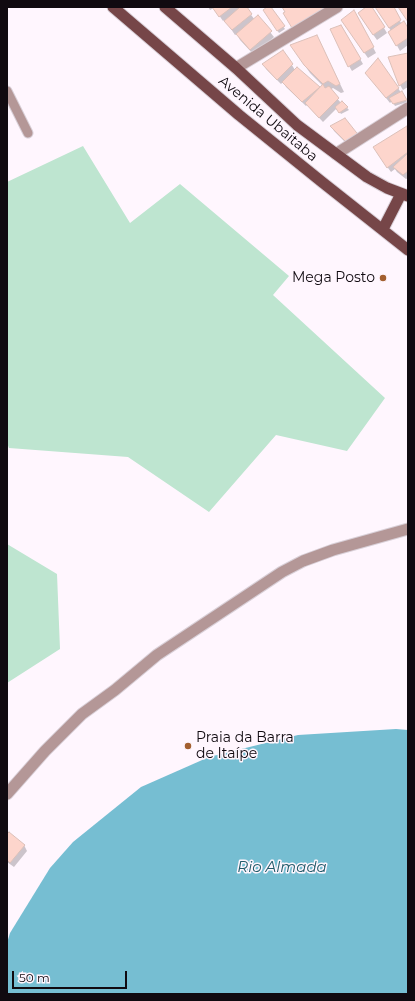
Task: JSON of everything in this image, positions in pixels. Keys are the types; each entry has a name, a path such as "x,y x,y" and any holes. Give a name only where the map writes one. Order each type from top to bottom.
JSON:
{"main road":[{"name":"Avenida Ubaitaba","path":"113,7 245,120 408,250"},
{"name":"Avenida Ubaitaba","path":"165,7 236,68 297,125 367,177 405,195"},
{"path":"383,229 405,195"}],"street":[{"path":"236,68 337,7"},
{"path":"336,154 408,108"},
{"path":"7,794 45,751 82,714 115,690 157,655 282,572 303,561 333,550 408,529"}],"lane":[{"path":"7,91 28,133"}],"green space":[{"path":"83,146 130,223 180,184 289,276 273,295 385,398 347,451 276,435 209,512 128,457 9,448 7,443 7,182"},
{"path":"7,544 57,574 60,649 7,683"}],"water":[{"name":"Rio Almada","path":"396,729 408,730 408,994 7,994 7,943 10,933 50,868 73,842 141,787 209,757 298,735"}],"building":[{"path":"212,7 232,7 219,17"},
{"path":"240,7 247,7 252,14 232,30 224,21"},
{"path":"267,7 271,7 285,26 277,31 263,10"},
{"path":"282,7 328,7 292,28 283,13 285,12"},
{"path":"366,7 372,7 385,27 373,35 358,13"},
{"path":"375,7 394,7 401,20 389,28"},
{"path":"398,7 408,7 408,22"},
{"path":"354,10 374,47 364,53 341,20"},
{"path":"258,15 272,31 250,50 236,34"},
{"path":"404,21 408,28 408,38 396,46 388,32"},
{"path":"341,25 361,59 348,67 330,29"},
{"path":"317,35 340,84 336,86 328,81 323,84 304,65 290,45"},
{"path":"283,50 293,64 277,80 262,64"},
{"path":"408,53 408,80 399,86 388,57"},
{"path":"378,58 399,88 386,98 365,73"},
{"path":"297,67 320,87 302,102 282,82"},
{"path":"323,84 325,88 329,86 339,98 319,118 305,103"},
{"path":"402,91 407,100 393,104 389,98"},
{"path":"342,101 348,107 339,113 335,107"},
{"path":"345,118 360,137 346,142 330,126"},
{"path":"407,126 408,152 387,168 373,147"},
{"path":"408,153 408,171 403,175 393,167"},
{"path":"9,832 25,845 10,863 7,860 7,834"}],"place":[{"name":"Mega Posto","path":"383,278"},
{"name":"Praia da Barra de Itaípe","path":"188,746"}]}
